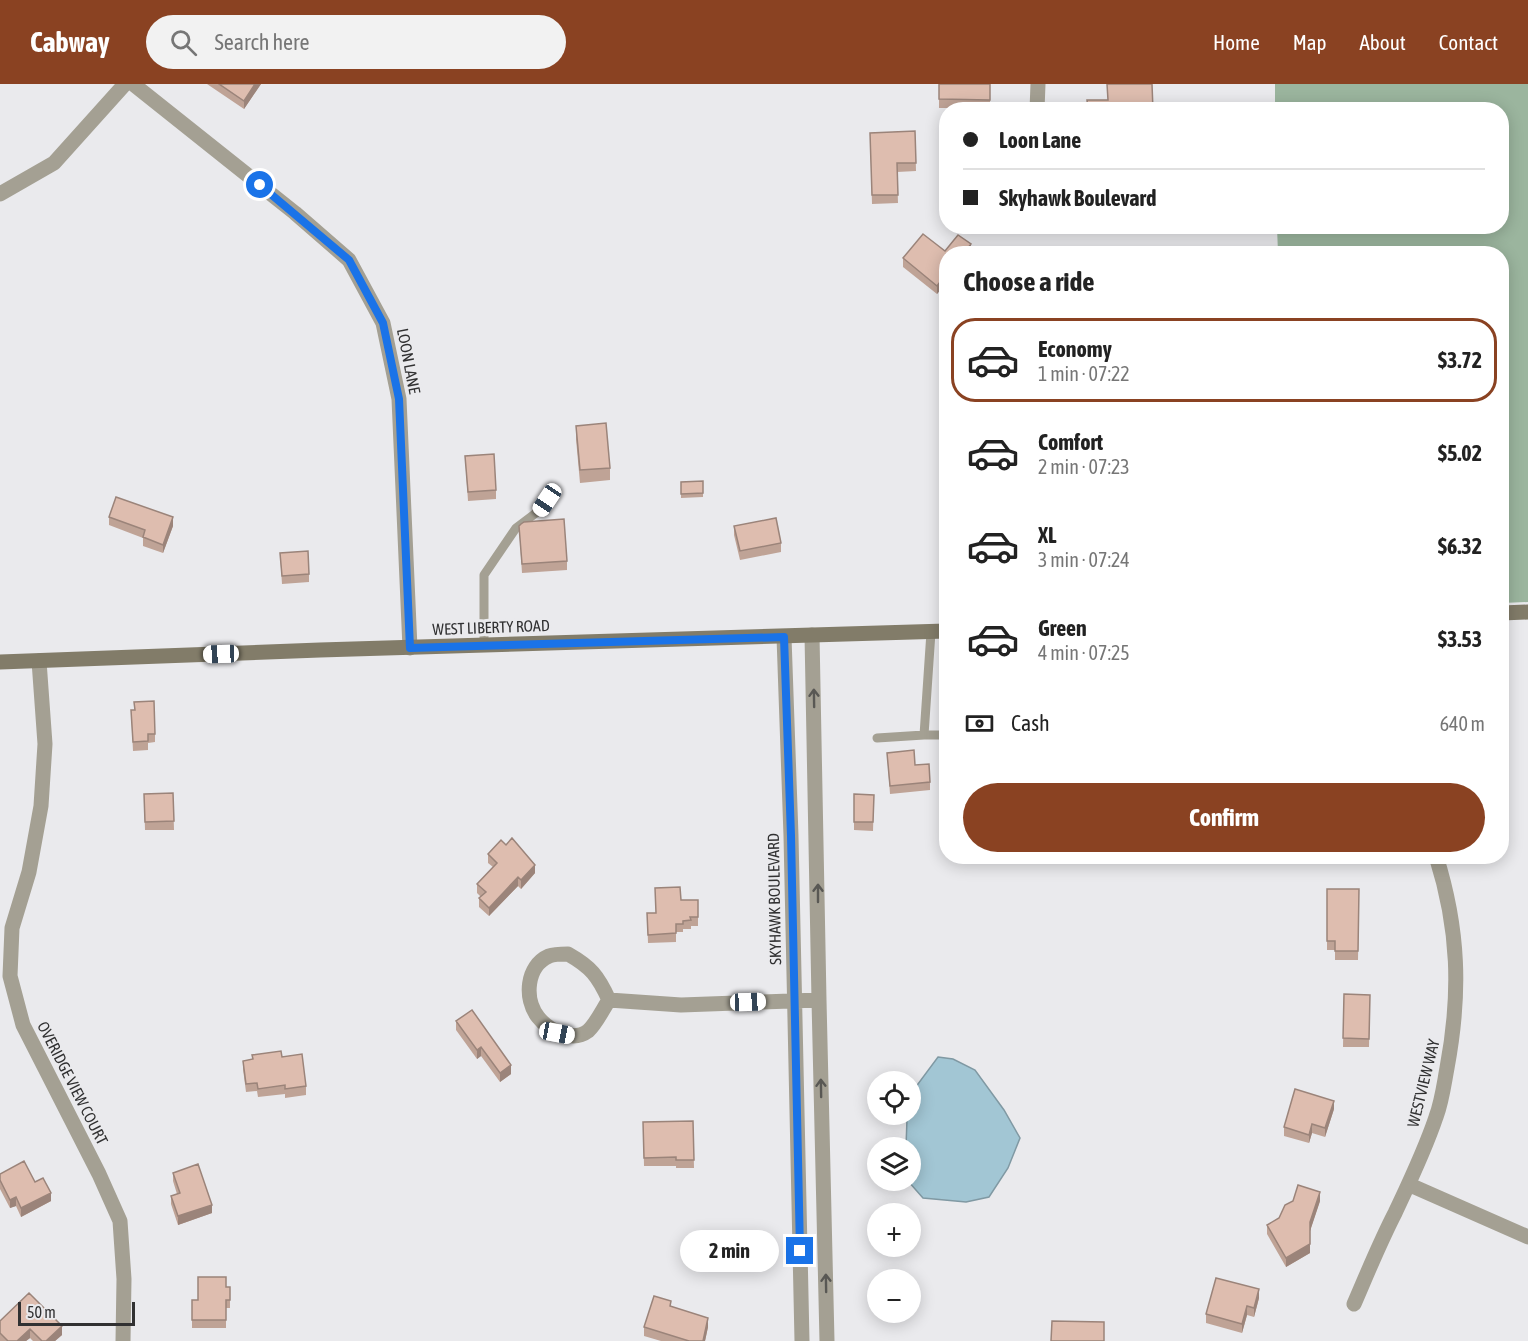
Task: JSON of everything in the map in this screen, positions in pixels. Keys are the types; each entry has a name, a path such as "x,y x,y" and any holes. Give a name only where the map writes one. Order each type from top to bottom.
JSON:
{"main road":[{"path":"1509,613 1528,612"},
{"name":"WEST LIBERTY ROAD","path":"0,662 939,631"}],"street":[{"path":"0,194 54,163 125,84"},
{"name":"LOON LANE","path":"133,84 295,213 349,260 383,323 399,399 410,648"},
{"path":"1037,102 1038,84"},
{"path":"812,635 827,1341"},
{"name":"SKYHAWK BOULEVARD","path":"784,637 791,836 802,1341"},
{"name":"OVERIDGE VIEW COURT","path":"39,661 45,744 41,806 29,872 12,928 10,976 22,1025 99,1174 120,1221 124,1279 123,1341"},
{"name":"WESTVIEW WAY","path":"1354,1304 1394,1214 1410,1185 1437,1116 1454,1032 1456,973 1454,931 1438,864"},
{"path":"568,954 582,961 599,978 609,1000 587,1031 573,1036 557,1033 538,1017 530,1000 529,979 538,964 550,955 568,954"},
{"path":"609,1000 681,1005 819,1000"},
{"path":"1410,1185 1528,1237"}],"lane":[{"path":"484,645 484,575 516,528 540,510 554,489"},
{"path":"924,735 931,632"},
{"path":"877,738 939,735"}],"green space":[{"path":"1275,84 1528,84 1528,602 1509,603 1509,246 1278,246 1277,234 1509,234 1509,102 1275,102"}],"water":[{"path":"938,1057 953,1059 975,1070 1004,1110 1020,1138 1008,1168 989,1197 966,1202 923,1198 917,1191 921,1191 921,1137 906,1137 907,1125 921,1125 921,1080"}],"building":[{"path":"219,84 255,84 244,101"},
{"path":"939,84 990,84 990,100 939,99"},
{"path":"1107,84 1152,84 1153,102 1087,102 1087,100 1108,100"},
{"path":"915,131 916,163 897,163 898,195 872,195 870,133"},
{"path":"923,234 939,246 939,283 937,286 903,258"},
{"path":"958,235 971,244 969,246 949,246"},
{"path":"606,423 610,468 580,470 576,426"},
{"path":"494,454 496,490 468,492 465,456"},
{"path":"703,481 703,493 681,494 681,482"},
{"path":"116,497 173,517 163,545 143,537 145,530 109,517"},
{"path":"776,518 781,543 740,551 734,526"},
{"path":"564,519 567,561 522,564 519,526 524,522"},
{"path":"308,551 309,574 282,576 280,553"},
{"path":"154,701 155,734 148,734 148,741 133,742 131,710 135,710 134,702"},
{"path":"914,750 915,765 929,764 930,782 890,786 887,753"},
{"path":"173,793 174,821 145,822 144,794"},
{"path":"854,794 874,795 873,822 854,822"},
{"path":"512,838 535,865 521,880 518,877 489,908 479,898 486,892 477,884 497,863 488,854 501,840 506,845"},
{"path":"680,887 681,900 698,900 698,917 690,917 691,920 683,921 683,924 676,924 676,933 648,935 647,913 656,913 655,888"},
{"path":"1327,889 1359,889 1358,951 1335,951 1335,941 1327,941"},
{"path":"1344,994 1370,995 1369,1039 1343,1038"},
{"path":"472,1010 511,1065 500,1073 481,1047 477,1050 456,1021"},
{"path":"281,1051 282,1057 302,1054 306,1086 285,1089 285,1085 258,1089 257,1083 246,1084 243,1061 253,1059 252,1055"},
{"path":"1295,1089 1334,1101 1325,1128 1312,1124 1309,1135 1284,1127"},
{"path":"693,1121 694,1160 676,1160 676,1157 644,1158 643,1122"},
{"path":"24,1161 35,1182 43,1178 51,1193 21,1208 16,1197 10,1200 0,1180 0,1174"},
{"path":"198,1164 212,1205 178,1216 171,1196 180,1193 173,1173"},
{"path":"1298,1185 1320,1192 1310,1222 1310,1244 1286,1258 1267,1225 1279,1218 1285,1205 1293,1201"},
{"path":"198,1277 226,1277 226,1287 230,1287 230,1300 226,1300 226,1320 192,1320 192,1300 198,1300"},
{"path":"1216,1278 1259,1289 1254,1308 1247,1306 1242,1324 1206,1314"},
{"path":"29,1293 62,1326 46,1341 42,1341 30,1329 17,1341 8,1341 0,1333 0,1321"},
{"path":"654,1296 671,1301 670,1306 708,1318 703,1341 689,1341 644,1327"},
{"path":"1052,1321 1104,1322 1104,1341 1051,1341"}],"route":[{"path":"260,185 349,260 383,323 399,399 410,648 784,637 791,836 800,1251"}]}
